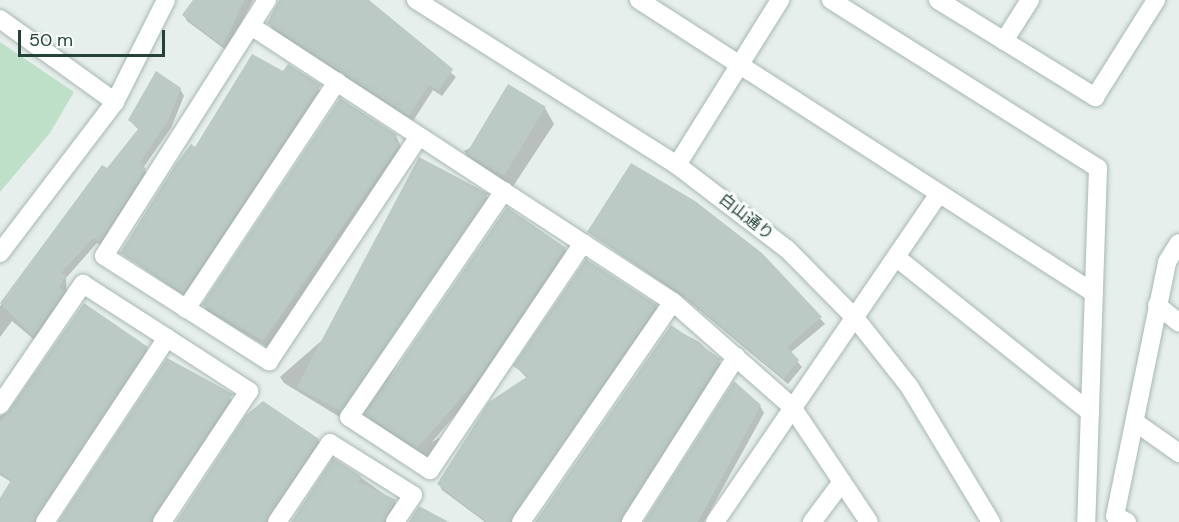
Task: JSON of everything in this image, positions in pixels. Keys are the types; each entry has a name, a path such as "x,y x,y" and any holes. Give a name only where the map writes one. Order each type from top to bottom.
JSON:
{"street":[{"path":"0,253 115,102 166,0"},
{"path":"267,0 104,256 269,361 419,136"},
{"name":"白山通り","path":"416,0 677,165 787,249 856,319 932,420 991,522"},
{"path":"639,0 1094,293"},
{"path":"677,165 780,0"},
{"path":"831,0 1098,168 1086,522"},
{"path":"938,0 1095,97 1156,0"},
{"path":"1004,41 1030,0"},
{"path":"0,19 115,102"},
{"path":"251,26 673,302 792,407 869,522"},
{"path":"186,309 337,82"},
{"path":"504,191 349,417 430,470 583,243"},
{"path":"715,522 792,407 856,319 939,194"},
{"path":"1127,522 1115,516 1167,262 1179,243"},
{"path":"897,258 1090,412"},
{"path":"0,405 83,284 249,391 162,522"},
{"path":"521,522 673,302"},
{"path":"1157,306 1179,323"},
{"path":"45,522 167,338"},
{"path":"631,522 736,357"},
{"path":"1135,422 1179,453"},
{"path":"278,522 330,443 413,495 395,522"},
{"path":"812,522 842,482"}],"green space":[{"path":"0,42 74,92 50,133 0,192"}],"building":[{"path":"193,0 244,0 223,46 182,15"},
{"path":"279,0 369,0 453,69 439,91 429,85 409,116 267,23"},
{"path":"252,54 283,71 288,64 321,85 183,293 120,253 176,164 191,144 195,147"},
{"path":"156,71 181,88 168,121 140,162 146,169 100,242 93,238 61,273 67,276 59,287 65,291 33,336 0,303 102,165 107,168 139,128 128,120"},
{"path":"508,84 546,107 504,176 466,153"},
{"path":"340,98 397,135 394,140 400,144 263,341 202,305"},
{"path":"419,157 488,194 365,424 296,387"},
{"path":"631,163 695,201 762,253 822,317 787,347 799,360 784,379 681,293 587,232"},
{"path":"507,207 566,248 477,380 417,448 365,414"},
{"path":"586,259 657,305 510,522 487,522 437,484 489,402 528,376 513,366"},
{"path":"84,303 148,347 34,522 0,522 0,498 11,480 0,472 0,423"},
{"path":"671,325 721,359 620,522 535,522"},
{"path":"167,358 233,394 151,522 58,522"},
{"path":"734,381 761,405 698,522 644,522"},
{"path":"263,401 319,439 266,522 176,522 246,415"},
{"path":"333,458 361,476 358,481 396,500 384,522 291,522"},
{"path":"419,506 449,522 409,522"}]}
